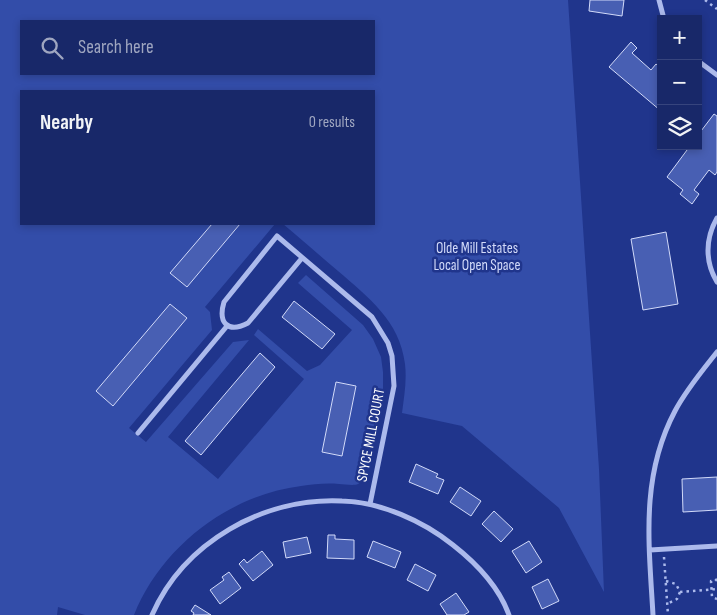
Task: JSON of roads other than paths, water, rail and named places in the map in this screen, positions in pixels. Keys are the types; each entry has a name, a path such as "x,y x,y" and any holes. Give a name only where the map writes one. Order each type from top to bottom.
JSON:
{"street":[{"path":"659,0 663,15"},
{"path":"702,63 717,75"},
{"path":"717,218 712,227 707,248 710,266 717,282"},
{"name":"SPYCE MILL COURT","path":"227,326 221,311 224,302 277,236 372,317 388,343 392,356 394,386 370,504"},
{"path":"138,433 227,326 233,328 240,327 248,323 302,258"},
{"path":"653,615 649,504 656,458 675,411 700,373 717,352"},
{"path":"152,615 172,580 191,559 211,542 236,525 260,514 286,506 342,501 370,504 423,525 463,553 481,570 510,615"},
{"path":"650,550 717,546"}],"park label":[{"name":"Olde Mill Estates Local Open Space","path":"477,256"}]}
